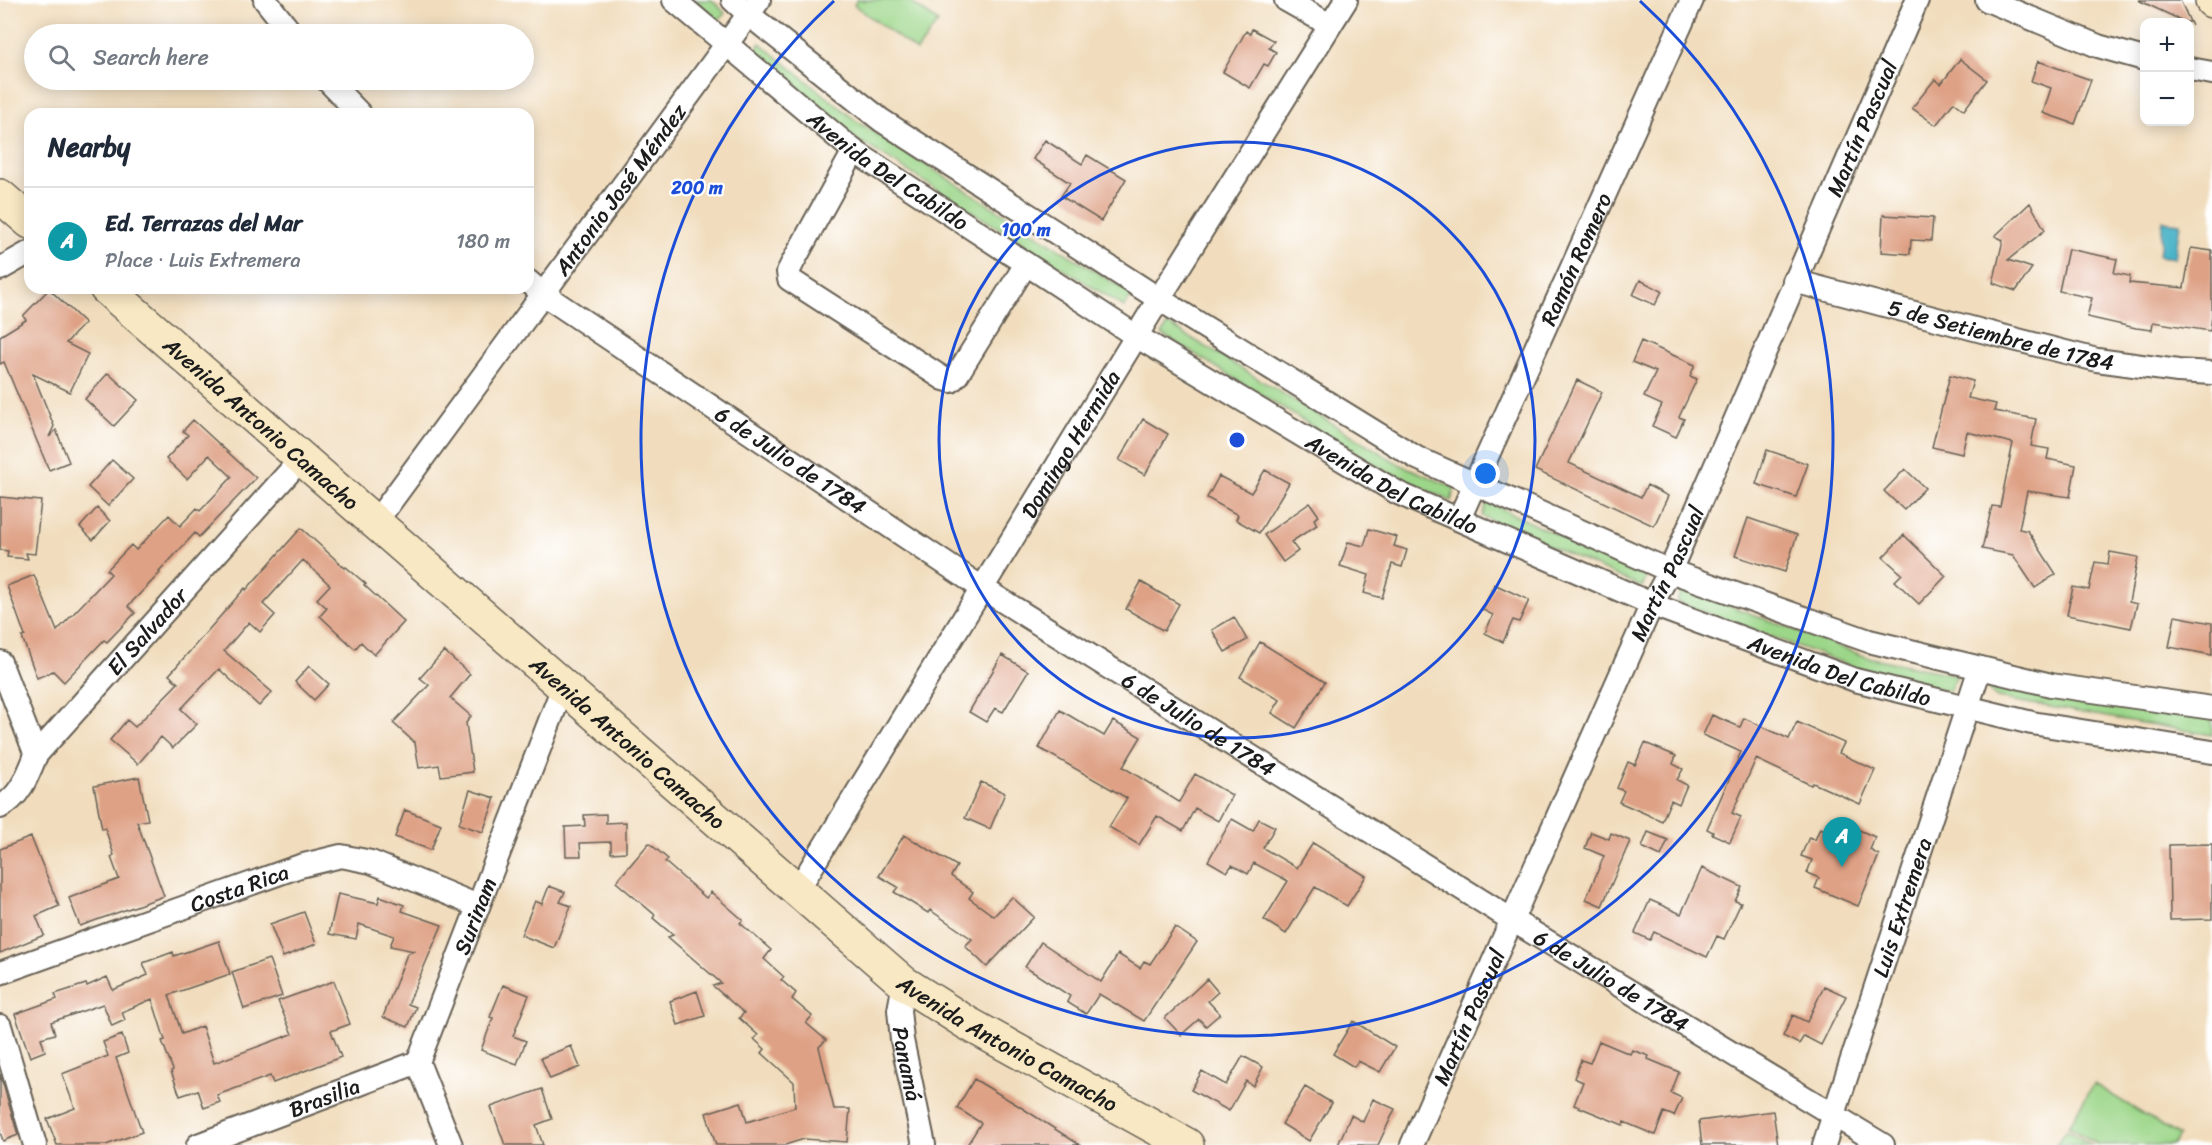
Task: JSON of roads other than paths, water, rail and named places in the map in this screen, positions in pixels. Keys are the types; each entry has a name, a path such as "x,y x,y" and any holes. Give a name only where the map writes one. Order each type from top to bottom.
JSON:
{"street":[{"path":"265,0 284,24"},
{"name":"Avenida Del Cabildo","path":"674,0 854,151 1136,336 1398,493 1652,604 1855,680 2032,723 2212,752"},
{"path":"1286,0 1330,25"},
{"name":"Domingo Hermida","path":"797,891 1158,299 1346,0"},
{"name":"Ramón Romero","path":"1459,519 1692,0"},
{"name":"Martín Pascual","path":"1412,1145 1652,604 1670,571 1917,0"},
{"path":"1987,0 2098,46 2140,58"},
{"name":"Avenida Del Cabildo","path":"747,5 881,120 1158,299 1417,458 1670,571 1869,641 2051,685 2212,708"},
{"name":"Antonio José Méndez","path":"535,287 725,45 747,5"},
{"path":"2194,70 2212,73"},
{"path":"337,90 354,108"},
{"path":"854,151 792,262 788,272 789,279 944,379 951,381 957,375 1026,264"},
{"path":"0,196 24,217"},
{"path":"0,269 24,255"},
{"name":"5 de Setiembre de 1784","path":"1794,280 2097,360 2178,371 2212,373"},
{"name":"6 de Julio de 1784","path":"535,287 982,588 1512,920 1883,1145"},
{"name":"Avenida Antonio Camacho","path":"113,294 903,983 967,1023 1187,1145"},
{"name":"Antonio José Méndez","path":"375,523 530,294"},
{"name":"El Salvador","path":"0,807 10,802 26,781 36,755 302,458"},
{"path":"0,662 36,755"},
{"name":"Luis Extremera","path":"1824,1145 1980,668"},
{"name":"Surinam","path":"418,1062 563,687"},
{"name":"Costa Rica","path":"0,973 300,866 341,856 371,862 478,906"},
{"name":"Panamá","path":"903,983 899,1010 902,1040 924,1145"},
{"path":"0,1026 35,1145"},
{"path":"418,1062 451,1145"},
{"name":"Brasilia","path":"198,1145 418,1062"}],"water":[{"path":"2163,221 2180,223 2175,258 2159,256"}],"place":[{"name":"Ed. Terrazas del Mar","path":"1842,867"}]}
